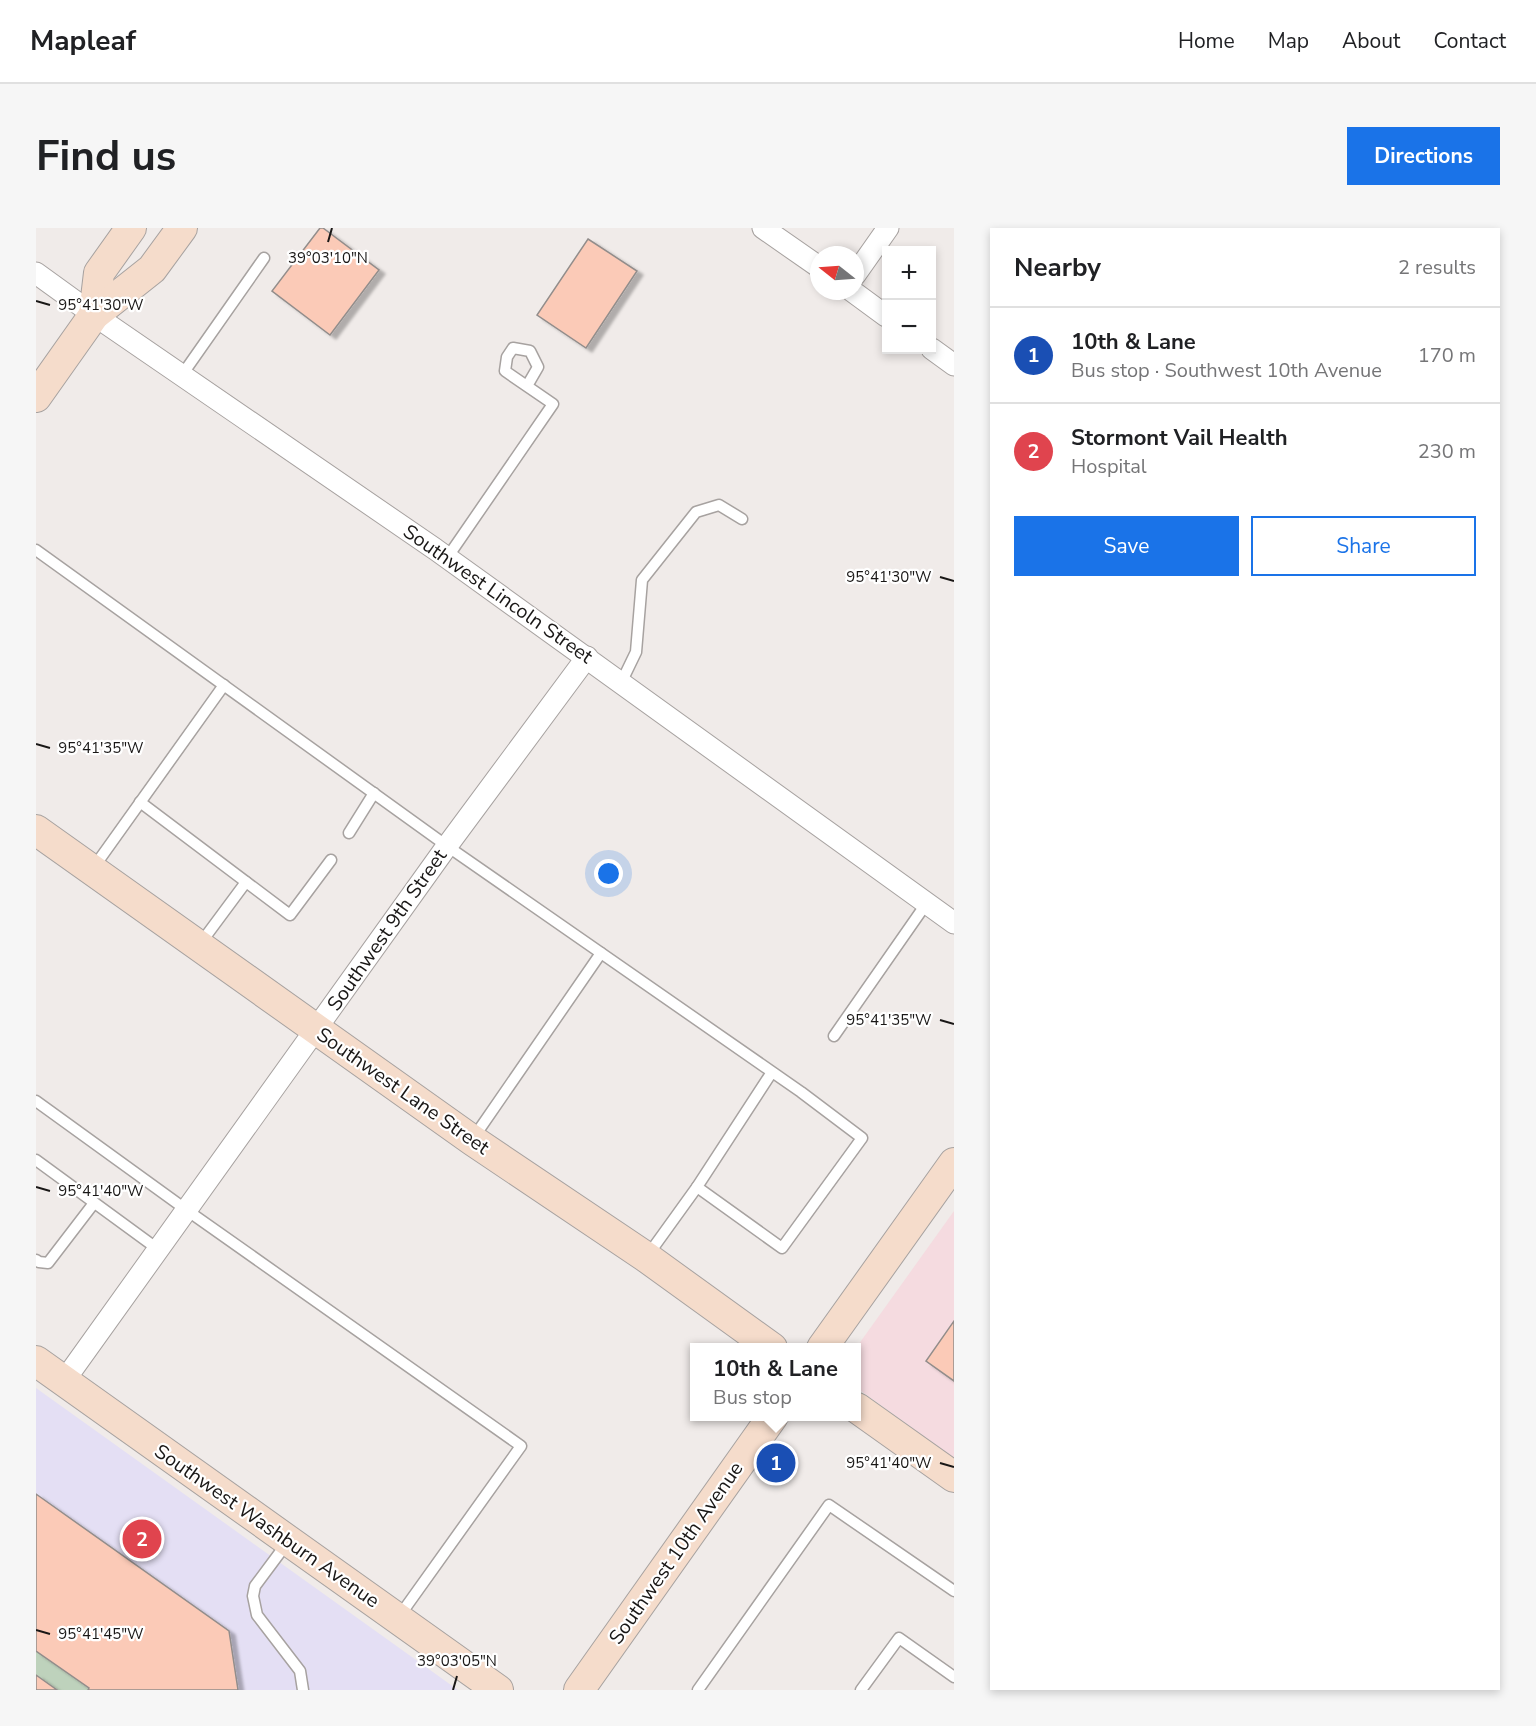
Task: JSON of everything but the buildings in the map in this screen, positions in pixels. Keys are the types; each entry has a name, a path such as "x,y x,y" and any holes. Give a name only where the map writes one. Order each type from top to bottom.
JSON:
{"main road":[{"path":"94,315 99,273 131,228"},
{"path":"36,397 94,315 152,269 182,228"},
{"name":"Southwest Lane Street","path":"36,830 472,1140 646,1257 766,1343"},
{"path":"825,1343 954,1163"},
{"name":"Southwest Washburn Avenue","path":"36,1361 498,1690"},
{"path":"861,1411 954,1477"},
{"name":"Southwest 10th Avenue","path":"579,1690 769,1421"}],"street":[{"path":"763,228 810,261"},
{"path":"864,262 888,228"},
{"name":"Southwest Lincoln Street","path":"36,273 587,657 954,923"},
{"path":"864,300 882,313"},
{"path":"936,352 954,365"},
{"name":"Southwest 9th Street","path":"64,1381 447,846 587,657"}],"lane":[{"path":"183,375 264,258"},
{"path":"447,558 553,404 527,386"},
{"path":"621,683 636,652 642,580 696,512 719,505 742,519"},
{"path":"36,550 447,846 772,1072 862,1138 782,1248 697,1187"},
{"path":"92,870 224,685"},
{"path":"349,833 375,793"},
{"path":"140,802 290,915 331,860"},
{"path":"199,946 246,882"},
{"path":"834,1036 927,903"},
{"path":"472,1140 601,953"},
{"path":"646,1257 697,1187 772,1072"},
{"path":"36,1101 521,1446 398,1619"},
{"path":"36,1160 159,1250"},
{"path":"36,1260 48,1263 94,1203"},
{"path":"698,1690 830,1505 954,1591"},
{"path":"288,1541 255,1586 253,1596 257,1615 300,1671 303,1690"},
{"path":"867,1688 899,1638 954,1677"}],"shaded area":[{"path":"954,1211 954,1458 861,1391 860,1343"},
{"path":"36,1388 458,1690 36,1690"}],"green space":[{"path":"36,1651 89,1688 88,1690 57,1690 36,1675"}],"place":[{"name":"10th & Lane","path":"776,1463"},
{"name":"Stormont Vail Health","path":"142,1539"}]}
